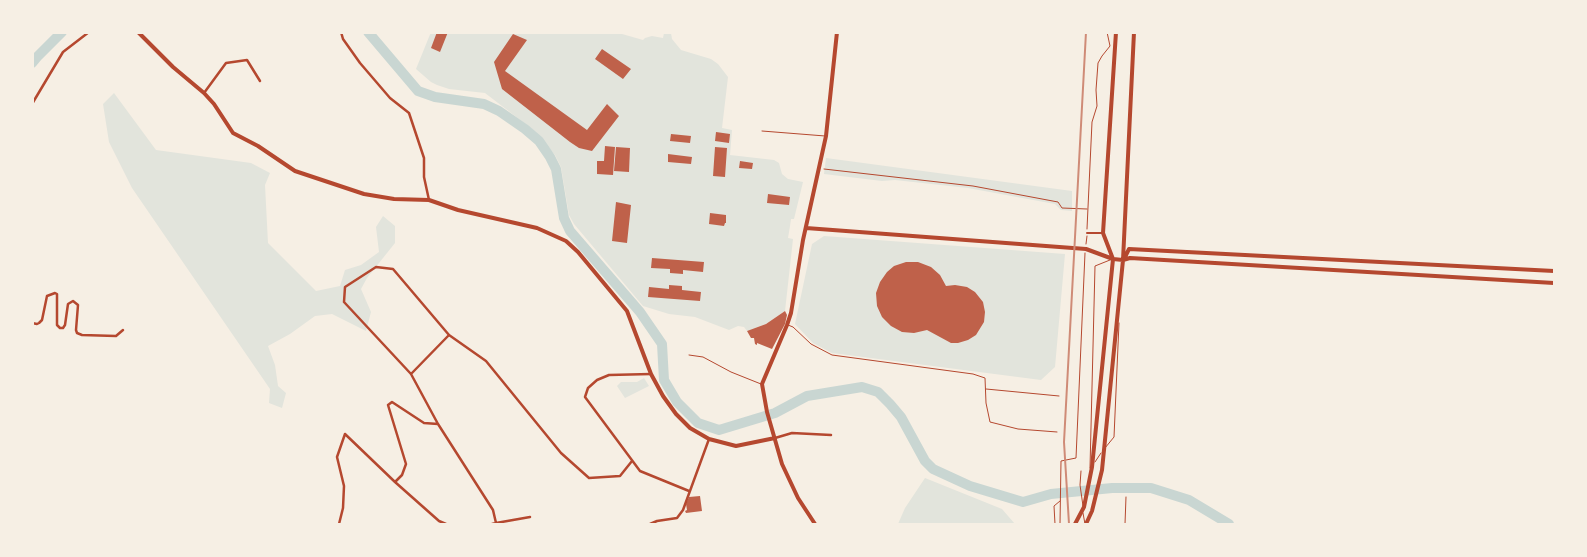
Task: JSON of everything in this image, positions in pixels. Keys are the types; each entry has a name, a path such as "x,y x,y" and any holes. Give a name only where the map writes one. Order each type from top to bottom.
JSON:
{"street":[{"path":"32,104 63,52 89,32"},
{"path":"138,32 173,67 204,93 214,104 233,133 258,146 295,171 378,198 429,200 458,210 537,228 566,241 578,252 628,311 651,374 663,396 676,414 690,428 710,439 736,446 792,433 831,435"},
{"path":"341,32 343,39 360,63 390,98 409,113 424,158 424,176 429,200"},
{"path":"815,524 790,482 782,464 767,412 762,384 787,325 826,136 837,32"},
{"path":"1076,524 1084,507 1092,467 1113,259 1103,233 1116,32"},
{"path":"1086,524 1092,511 1102,470 1123,260 1134,32"},
{"path":"204,93 226,63 247,60 260,81"},
{"path":"806,228 1086,249 1113,259 1123,260 1130,258 1554,283"},
{"path":"1087,233 1103,233"},
{"path":"1123,260 1128,249 1554,271"},
{"path":"496,523 494,510 438,424 411,374 344,302 345,286 376,267 393,268 449,335 486,361 561,453 589,478 620,476 632,461"},
{"path":"32,323 40,323 47,296 55,293 57,294 57,325 60,328 63,328 65,325 68,304 73,301 78,305 77,333 82,335 116,336 123,330"},
{"path":"411,374 449,335"},
{"path":"651,374 609,375 597,380 588,388 585,398 640,471 689,491"},
{"path":"395,482 402,475 406,464 388,405 392,402 424,423 438,424"},
{"path":"339,524 343,508 344,486 337,457 345,434 395,482 439,521 446,524"},
{"path":"650,524 677,518 684,510 689,491 710,439"},
{"path":"492,524 530,516"}],"lane":[{"path":"762,131 826,136"},
{"path":"1113,259 1095,266 1090,468 1114,437 1123,260"},
{"path":"787,325 794,328 811,344 832,355 973,374 985,378 990,422 1018,429 1057,432"},
{"path":"689,354 703,357 731,372 762,384"},
{"path":"986,389 1059,396"},
{"path":"1081,471 1080,484 1086,524"},
{"path":"1125,524 1126,497"}],"path":[{"path":"1060,524 1061,460 1076,458 1092,122 1097,106 1098,64 1110,46 1107,32"},
{"path":"820,169 973,186 1058,202 1062,208 1088,209"},
{"path":"1055,524 1054,506 1060,500"}],"shaded area":[{"path":"431,32 615,32 643,40 652,36 663,38 664,33 671,33 672,39 681,50 711,59 718,64 728,77 722,128 732,130 730,155 774,160 779,163 782,174 788,179 803,182 794,219 791,219 788,238 793,239 785,311 766,324 747,331 744,327 738,326 729,330 695,317 669,314 643,306 574,224 569,215 561,167 555,155 532,129 485,93 449,89 437,85 416,69"},
{"path":"114,93 156,150 251,163 270,173 265,185 268,243 316,291 340,286 345,270 361,265 379,252 376,227 383,216 395,226 395,243 367,278 361,289 371,312 366,331 332,314 315,316 290,334 268,346 275,365 278,386 286,393 282,408 269,403 270,389 132,188 109,142 103,104"},
{"path":"826,158 1072,191 1072,211 1061,210 1055,204 968,188 824,174"},
{"path":"824,236 1065,254 1055,367 1041,380 832,353 813,343 795,324 812,244"},
{"path":"644,378 649,386 625,398 617,386 621,382 637,382"},
{"path":"925,478 1002,509 1015,524 898,524 905,508"}],"building":[{"path":"437,32 448,32 440,52 431,48"},
{"path":"513,34 527,40 505,71 587,130 607,104 619,116 592,151 579,148 570,142 502,89 494,62"},
{"path":"602,49 631,69 623,79 595,59"},
{"path":"716,132 730,134 729,143 715,141"},
{"path":"671,134 691,136 690,143 670,141"},
{"path":"605,146 615,147 613,175 597,174 597,161 604,161"},
{"path":"616,147 630,148 629,172 614,171"},
{"path":"715,147 727,148 725,177 713,176"},
{"path":"668,154 692,157 691,164 668,162"},
{"path":"740,161 753,163 752,169 739,168"},
{"path":"768,194 790,197 789,205 767,203"},
{"path":"616,202 631,205 627,243 612,241"},
{"path":"710,213 726,215 724,226 709,224"},
{"path":"652,258 704,262 703,272 683,270 683,274 670,273 670,269 651,268"},
{"path":"906,262 918,262 931,267 940,275 946,286 967,287 975,292 983,302 985,312 984,322 976,335 968,340 951,343 927,330 914,333 902,332 891,326 882,317 877,306 876,293 880,282 894,266"},
{"path":"669,285 682,286 682,290 701,292 700,301 648,297 649,287 669,289"},
{"path":"785,311 787,315 785,324 772,349 757,343 757,345 755,344 754,338 751,338 747,331 766,324"},
{"path":"700,496 702,511 686,513 686,504 689,497"}],"waterway":[{"path":"32,63 62,32"},
{"path":"368,32 418,91 435,97 484,104 499,111 539,141 556,169 564,218 570,231 640,312 662,344 664,380 677,402 698,423 719,430 775,413 807,396 862,387 878,392 890,404 901,417 925,461 933,469 970,486 1023,502 1051,494 1112,488 1151,488 1189,500 1229,524"}],"railway":[{"path":"1069,524 1064,442 1086,32"}]}
